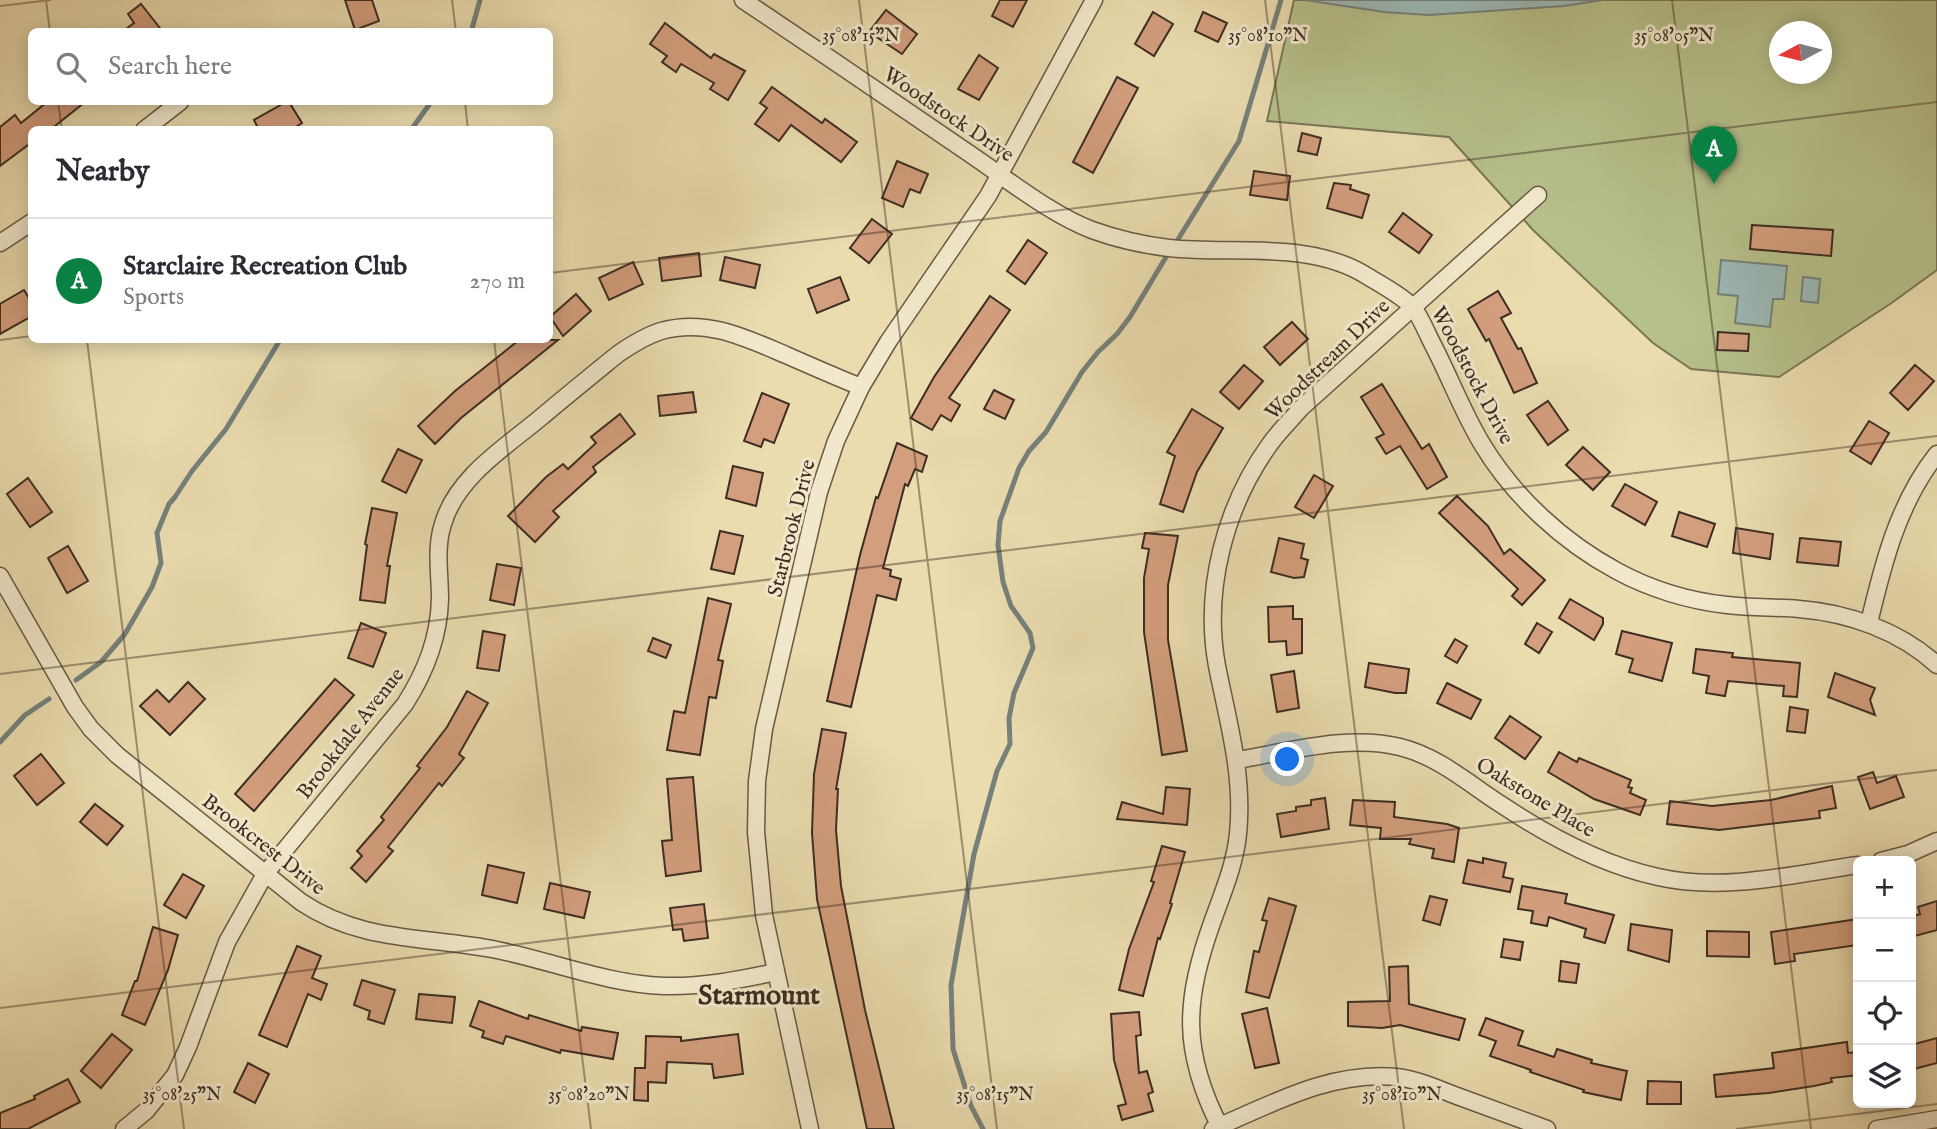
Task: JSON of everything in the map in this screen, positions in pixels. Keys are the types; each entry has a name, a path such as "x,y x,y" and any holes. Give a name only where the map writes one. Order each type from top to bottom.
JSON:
{"street":[{"name":"Woodstock Drive","path":"743,0 1000,174 1059,213 1089,229 1120,239 1171,248 1295,254 1326,259 1363,274 1413,307 1483,446 1507,478 1533,508 1587,553 1619,572 1654,587 1724,605 1802,609 1869,623 1907,643 1937,665"},
{"name":"Starbrook Drive","path":"810,1129 764,915 756,832 757,781 764,729 819,492 836,441 861,387 1000,174 1094,0"},
{"path":"149,126 176,105"},
{"name":"Woodstream Drive","path":"1218,1128 1198,1075 1193,1053 1190,1009 1198,962 1231,869 1238,835 1240,802 1237,760 1217,664 1213,605 1224,540 1253,472 1270,444 1301,408 1538,195"},
{"path":"0,243 28,225"},
{"name":"Brookdale Avenue","path":"124,1129 146,1111 175,1075 227,942 265,874 405,704 419,682 431,656 438,626 439,546 443,523 452,502 466,483 487,462 618,354 641,339 661,331 686,326 711,327 735,334 861,387"},
{"path":"1869,623 1891,540 1904,507 1937,454"},
{"name":"Brookcrest Drive","path":"0,576 75,707 117,755 265,874 315,912 332,921 374,934 441,940 487,948 622,981 661,986 728,982 776,972"},
{"name":"Oakstone Place","path":"1237,760 1353,742 1401,747 1431,758 1502,806 1592,856 1661,878 1700,883 1732,883 1853,866"},
{"path":"1900,856 1937,841"},
{"path":"1218,1128 1311,1088 1371,1076 1426,1084 1548,1129"},
{"path":"1877,1129 1937,1119"}],"green space":[{"path":"1294,0 1937,0 1937,270 1779,377 1691,369 1653,343 1533,230 1449,137 1267,121"}],"water":[{"path":"1305,0 1603,0 1564,6 1429,15 1384,12"},
{"path":"1721,260 1787,266 1784,299 1773,299 1770,327 1735,323 1738,296 1718,294"},
{"path":"1803,277 1820,279 1818,303 1801,301"}],"building":[{"path":"345,0 372,0 379,21 354,28"},
{"path":"1000,0 1027,0 1013,27 992,16"},
{"path":"141,4 160,28 127,28 134,23 128,14"},
{"path":"886,10 917,34 902,54 869,32"},
{"path":"1153,12 1173,24 1154,56 1135,44"},
{"path":"1203,12 1227,23 1218,42 1195,31"},
{"path":"665,23 711,58 714,54 745,71 728,100 710,89 714,83 681,64 676,72 662,62 667,56 650,44"},
{"path":"979,55 998,68 979,100 958,89"},
{"path":"1117,77 1138,88 1093,173 1073,162"},
{"path":"772,87 822,123 825,119 857,142 841,162 791,125 779,141 755,124 767,108 760,103"},
{"path":"43,105 81,105 55,126 28,126 28,145 0,166 0,127 15,115 21,123"},
{"path":"281,105 291,105 302,123 297,126 257,126 254,120"},
{"path":"1302,133 1321,138 1317,155 1298,151"},
{"path":"897,161 928,174 920,193 910,189 903,207 882,198"},
{"path":"1254,171 1290,176 1287,200 1250,195"},
{"path":"1334,183 1351,185 1350,189 1369,195 1362,218 1327,208"},
{"path":"1403,213 1432,235 1419,253 1389,232"},
{"path":"872,219 892,234 869,263 850,248"},
{"path":"1752,225 1833,230 1831,256 1750,249"},
{"path":"1028,240 1047,253 1025,284 1007,271"},
{"path":"699,253 701,276 662,281 659,258"},
{"path":"725,257 760,265 755,288 720,280"},
{"path":"633,262 643,284 609,300 599,278"},
{"path":"840,277 849,300 817,313 808,289"},
{"path":"24,290 28,296 28,318 0,334 0,304"},
{"path":"1498,291 1511,313 1501,318 1518,349 1521,348 1537,383 1514,393 1489,339 1486,341 1468,309"},
{"path":"576,294 591,311 563,336 553,321 553,314"},
{"path":"990,296 1010,310 949,398 960,405 951,421 941,415 932,430 911,418 934,377"},
{"path":"1292,322 1308,339 1280,365 1264,347"},
{"path":"1718,332 1749,334 1748,351 1717,350"},
{"path":"553,340 558,340 461,418 435,444 418,426 455,391 515,343 553,343"},
{"path":"1244,365 1263,381 1239,409 1220,392"},
{"path":"1915,365 1934,381 1908,410 1890,393"},
{"path":"1382,384 1422,449 1429,444 1447,477 1427,489 1400,446 1386,454 1376,438 1384,434 1361,397"},
{"path":"994,390 1014,400 1005,419 984,409"},
{"path":"693,392 696,412 660,416 658,396"},
{"path":"762,393 789,404 774,443 764,439 761,447 744,441"},
{"path":"1548,401 1568,430 1548,445 1527,415"},
{"path":"1192,409 1223,428 1197,472 1183,512 1160,504 1175,456 1167,452"},
{"path":"620,414 635,434 593,467 596,472 553,511 559,517 535,542 508,516 546,477 563,464 568,469 596,443 591,437"},
{"path":"1869,421 1889,433 1871,464 1850,451"},
{"path":"897,443 927,456 922,472 915,469 908,486 905,484 883,568 891,570 890,576 901,579 896,600 877,595 851,707 827,701 860,555 876,497 878,498"},
{"path":"1583,447 1610,472 1593,490 1566,465"},
{"path":"398,449 422,460 406,493 382,481"},
{"path":"733,466 763,473 756,506 726,498"},
{"path":"1314,475 1333,486 1314,518 1295,507"},
{"path":"28,478 52,512 30,527 7,494"},
{"path":"1625,484 1657,502 1645,525 1612,506"},
{"path":"1457,496 1488,526 1504,554 1510,549 1545,580 1522,605 1512,596 1518,589 1439,513"},
{"path":"372,508 397,513 387,566 390,566 385,603 360,600 365,544"},
{"path":"1679,512 1715,524 1707,547 1672,536"},
{"path":"1736,528 1773,534 1770,559 1733,553"},
{"path":"720,531 743,536 734,574 711,569"},
{"path":"1145,533 1178,536 1168,585 1168,640 1187,751 1162,755 1144,632 1144,578 1149,549 1142,548"},
{"path":"1279,538 1304,544 1301,558 1308,560 1304,577 1294,578 1271,572"},
{"path":"1800,538 1841,542 1838,566 1797,562"},
{"path":"68,546 88,581 67,593 48,558"},
{"path":"497,564 521,568 514,605 490,600"},
{"path":"708,598 731,604 718,660 723,661 716,698 709,697 700,755 667,750 674,711 685,713"},
{"path":"1570,599 1603,618 1603,624 1594,640 1559,618"},
{"path":"1293,606 1293,619 1302,619 1302,653 1287,655 1286,641 1269,642 1268,607"},
{"path":"361,623 386,633 373,667 348,658"},
{"path":"1537,623 1552,632 1539,653 1525,644"},
{"path":"483,631 505,635 499,671 477,668"},
{"path":"1622,631 1672,643 1662,681 1629,672 1633,659 1616,654"},
{"path":"653,638 671,645 666,658 648,651"},
{"path":"1455,639 1467,646 1457,663 1445,656"},
{"path":"1696,649 1733,653 1732,657 1800,663 1797,697 1783,696 1784,686 1728,681 1725,696 1706,693 1709,676 1693,673"},
{"path":"1369,663 1409,669 1406,693 1365,687"},
{"path":"1294,671 1299,708 1277,712 1271,675"},
{"path":"1835,673 1875,688 1870,700 1875,715 1828,697"},
{"path":"335,679 354,695 254,811 235,794"},
{"path":"188,682 205,699 170,735 140,706 157,690 169,702"},
{"path":"1447,683 1481,700 1471,719 1437,703"},
{"path":"467,691 488,703 459,754 464,758 442,786 439,783 388,847 393,851 366,882 351,868 362,856 357,851 384,820 381,817 420,768 417,766 447,727"},
{"path":"1790,707 1808,710 1805,733 1787,731"},
{"path":"1510,716 1541,737 1525,759 1495,738"},
{"path":"822,729 846,733 836,789 836,830 841,886 865,1010 894,1129 867,1129 817,899 812,833 814,774"},
{"path":"1559,752 1577,762 1579,758 1631,780 1628,787 1632,788 1630,793 1646,800 1640,815 1594,799 1548,772"},
{"path":"41,754 64,783 37,805 14,776"},
{"path":"1873,772 1877,783 1896,776 1904,797 1870,809 1858,777"},
{"path":"693,777 701,871 666,876 662,841 672,840 667,779"},
{"path":"1832,786 1836,808 1819,811 1820,818 1719,830 1667,824 1670,801 1712,806 1771,800"},
{"path":"1166,787 1190,789 1187,825 1117,819 1122,802 1163,814"},
{"path":"1325,798 1329,829 1281,837 1277,814 1296,811 1296,807 1311,805 1311,800"},
{"path":"1353,800 1395,802 1394,817 1459,828 1454,862 1432,858 1434,849 1409,844 1411,839 1380,839 1381,828 1350,825"},
{"path":"95,804 123,826 107,845 80,822"},
{"path":"1162,846 1185,852 1143,996 1119,990 1129,949 1154,882 1151,881"},
{"path":"1483,858 1506,863 1503,877 1513,879 1510,892 1463,883 1468,860 1483,863"},
{"path":"488,865 524,873 517,903 482,895"},
{"path":"183,874 204,886 186,918 164,905"},
{"path":"550,883 590,892 584,918 544,909"},
{"path":"1522,886 1567,894 1565,903 1614,915 1605,943 1584,937 1586,929 1549,917 1547,926 1531,923 1533,911 1518,909"},
{"path":"1430,896 1447,900 1440,925 1423,920"},
{"path":"1269,898 1296,906 1269,998 1246,992 1254,951 1259,952 1267,921 1262,920"},
{"path":"1937,901 1937,930 1916,936 1916,915 1920,914 1918,907"},
{"path":"704,904 708,938 684,941 682,929 673,930 670,908"},
{"path":"1853,920 1853,946 1794,954 1795,961 1775,964 1771,932"},
{"path":"1631,924 1672,930 1669,962 1628,950"},
{"path":"153,927 178,935 168,970 145,1025 122,1015 137,981"},
{"path":"1707,931 1749,932 1749,957 1707,956"},
{"path":"1504,939 1523,942 1520,960 1501,957"},
{"path":"297,946 321,956 312,978 327,984 321,1000 308,994 287,1047 259,1035"},
{"path":"1561,961 1579,964 1576,983 1559,981"},
{"path":"1408,966 1409,1004 1465,1019 1459,1040 1400,1025 1382,1028 1348,1026 1348,1002 1390,1001 1389,967"},
{"path":"362,980 395,990 384,1024 368,1019 370,1011 354,1005"},
{"path":"419,994 455,997 452,1023 416,1019"},
{"path":"479,1001 528,1019 529,1015 581,1031 582,1027 618,1033 613,1059 561,1050 560,1053 506,1036 503,1044 482,1037 484,1031 470,1026"},
{"path":"1267,1008 1279,1063 1255,1068 1242,1014"},
{"path":"1139,1012 1141,1035 1136,1036 1139,1073 1147,1071 1153,1092 1148,1094 1153,1111 1122,1120 1118,1106 1126,1104 1114,1060 1111,1014"},
{"path":"1486,1018 1523,1031 1518,1045 1554,1057 1557,1049 1592,1060 1591,1063 1627,1071 1621,1100 1583,1092 1584,1090 1490,1056 1496,1041 1479,1035"},
{"path":"112,1034 132,1050 101,1088 81,1071"},
{"path":"738,1034 743,1074 714,1078 712,1064 667,1062 666,1083 648,1082 648,1101 634,1100 635,1068 645,1068 646,1036 681,1037 681,1041"},
{"path":"1937,1038 1937,1063 1916,1068 1916,1044"},
{"path":"1847,1042 1848,1053 1853,1052 1853,1076 1831,1078 1832,1082 1814,1086 1716,1097 1714,1075 1774,1068 1772,1053"},
{"path":"248,1063 269,1074 255,1103 234,1092"},
{"path":"68,1079 80,1102 28,1129 0,1129 0,1113 35,1099 34,1096"},
{"path":"1648,1081 1681,1082 1681,1104 1647,1104"}],"waterway":[{"path":"472,28 480,0"},
{"path":"1177,241 1239,141 1281,0"},
{"path":"414,126 429,105"},
{"path":"983,1129 971,1106 953,1049 951,985 974,854 997,771 1010,744 1009,718 1014,693 1033,648 1030,633 1011,606 1003,582 998,545 1000,521 1019,468 1029,451 1046,432 1082,372 1130,317 1166,257"},
{"path":"76,680 101,662 125,634 152,587 161,563 157,533 169,504 226,429 278,343"},
{"path":"0,742 25,715 49,699"}],"place":[{"name":"Starclaire Recreation Club","path":"1714,184"}],"district":[{"name":"Starmount","path":"759,994"}]}
